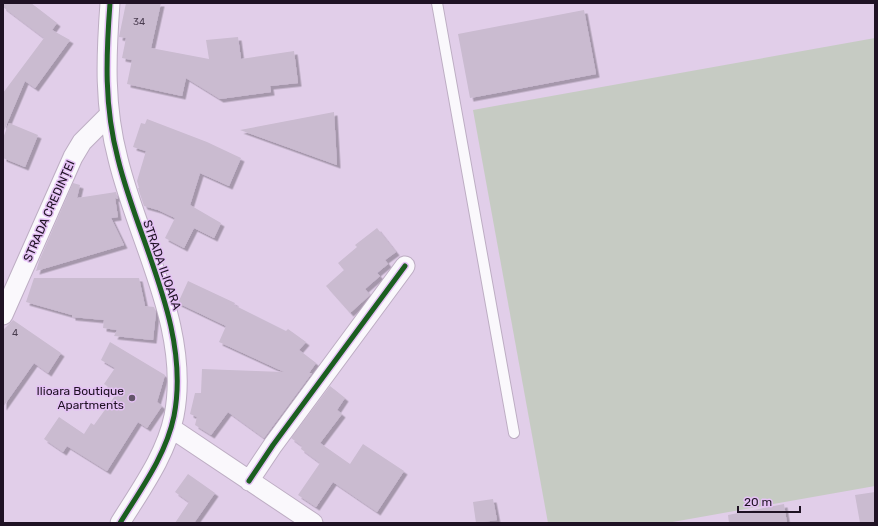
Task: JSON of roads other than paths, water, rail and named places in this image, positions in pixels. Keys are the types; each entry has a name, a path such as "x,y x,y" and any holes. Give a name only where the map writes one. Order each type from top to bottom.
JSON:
{"street":[{"name":"STRADA ILIOARA","path":"110,3 106,71 112,134 124,183 163,296 171,325 176,354 177,376 176,401 171,428 156,464 120,523"},
{"name":"STRADA CREDINȚEI","path":"3,315 73,157 82,142 109,115"},
{"path":"249,481 405,266"},
{"path":"171,428 313,523"}],"lane":[{"path":"437,3 514,433"}],"place":[{"name":"Ilioara Boutique Apartments","path":"132,398"}]}
